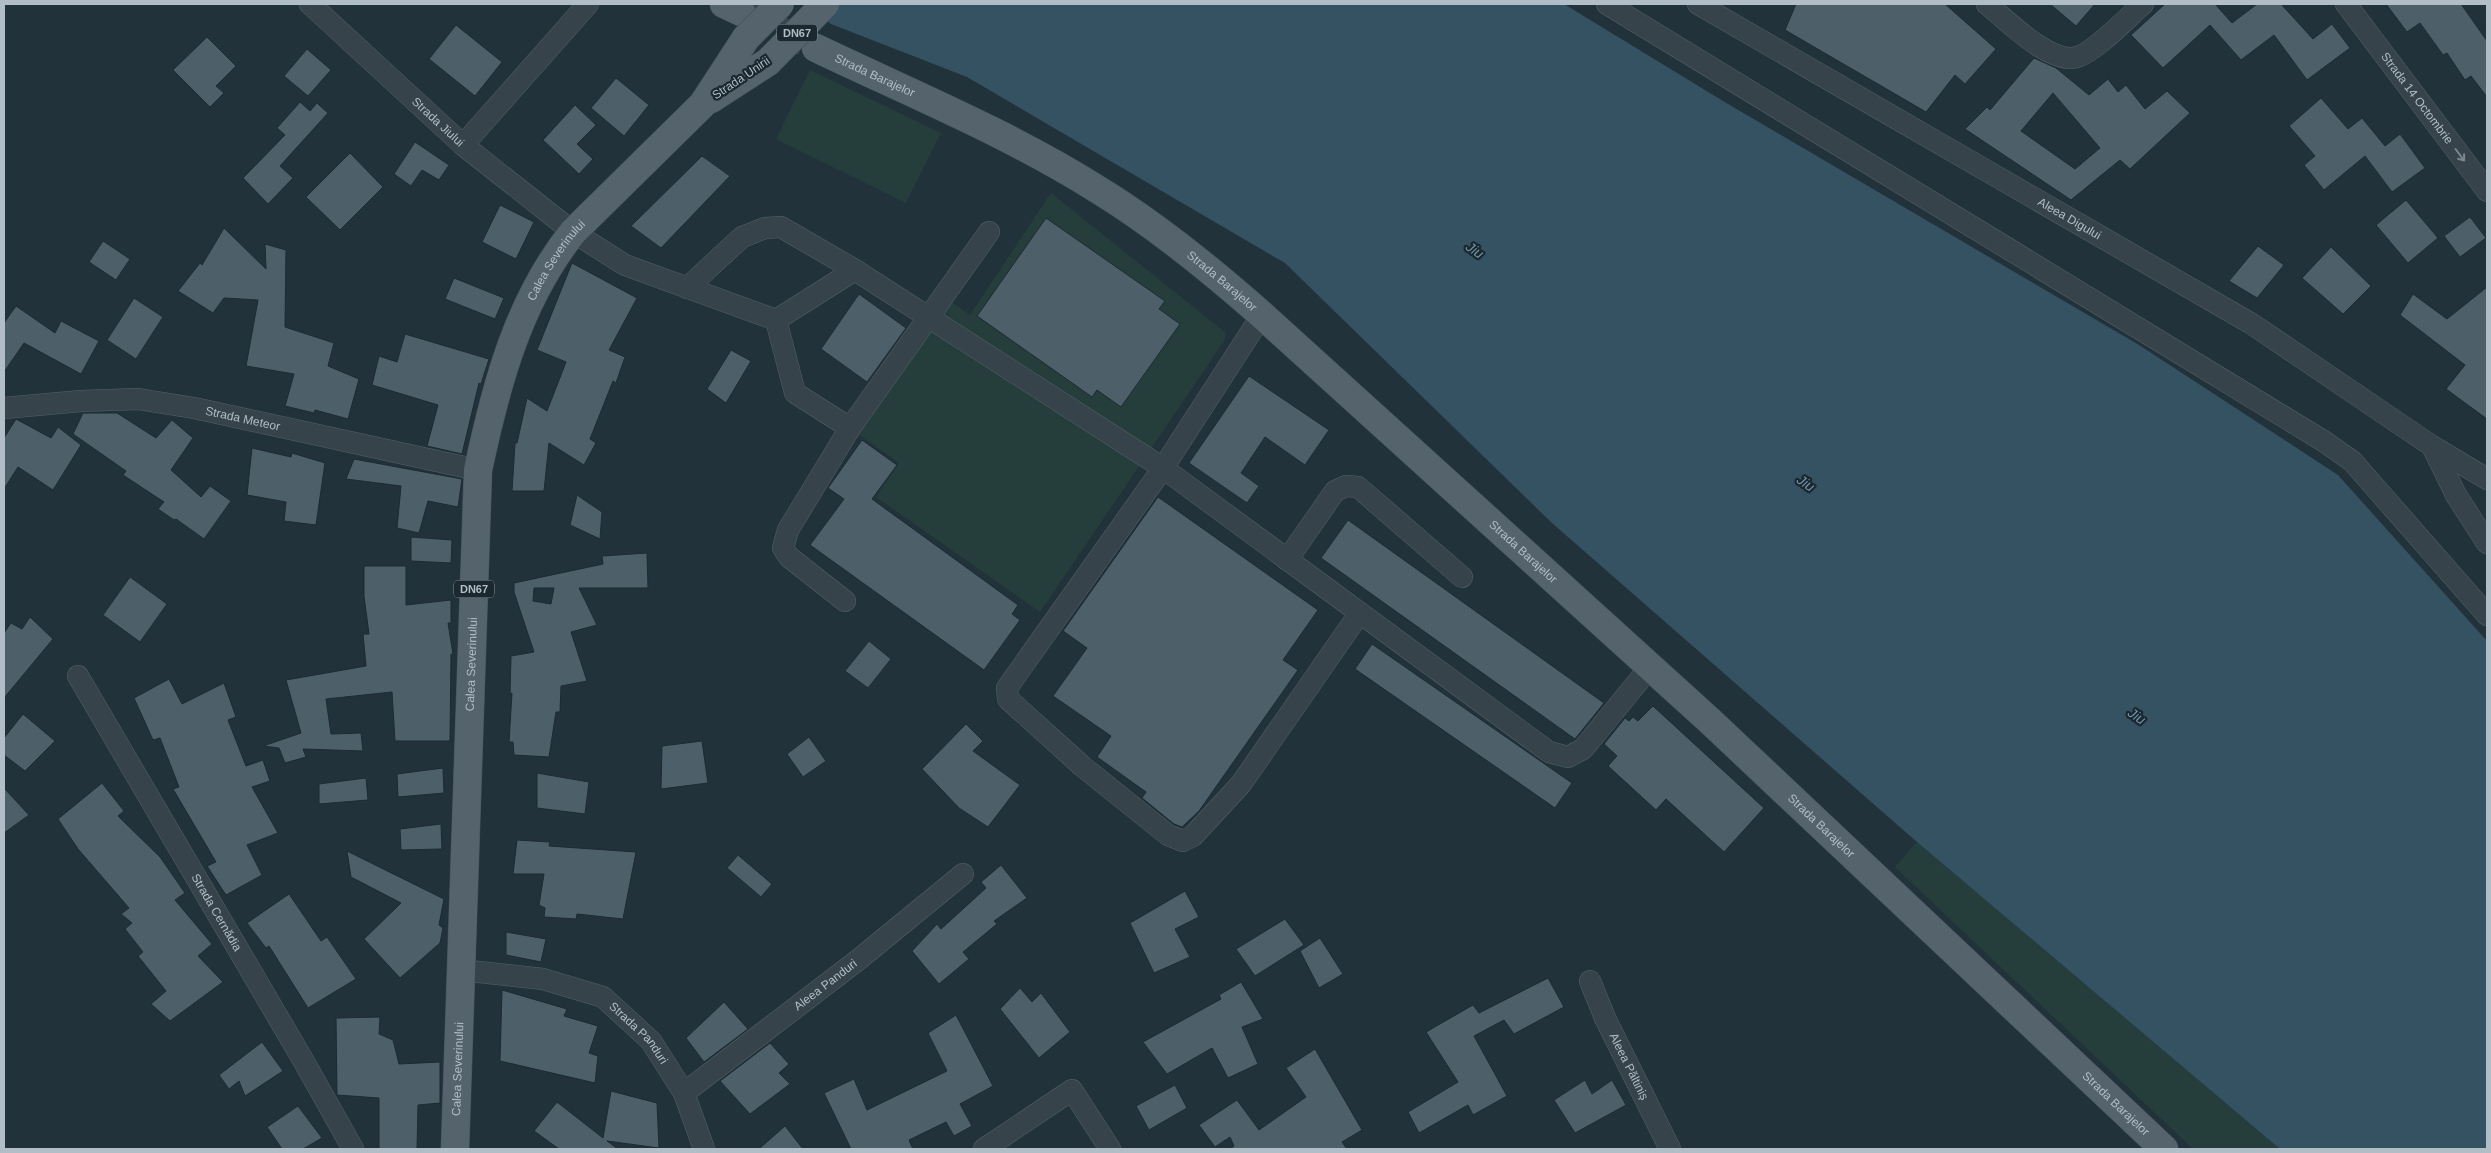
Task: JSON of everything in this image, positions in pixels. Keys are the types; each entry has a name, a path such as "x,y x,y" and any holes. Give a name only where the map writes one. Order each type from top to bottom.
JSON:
{"main road":[{"name":"Strada Unirii","path":"703,104 746,38 780,4"},
{"name":"Strada Unirii","path":"703,104 768,62 825,4"},
{"name":"Strada Barajelor","path":"816,48 988,129 1096,188 1189,252 1262,315 1650,666 2164,1149"},
{"name":"Calea Severinului","path":"455,1149 478,470 492,405 511,345 532,293 573,232 703,104"}],"street":[{"name":"Strada Jiului","path":"310,4 463,145 573,232 625,265 776,320"},
{"path":"463,145 588,4"},
{"path":"1608,4 2325,442 2352,461 2487,615"},
{"name":"Aleea Digului","path":"1698,4 2252,324 2432,446 2487,478"},
{"path":"1987,4 2034,42 2064,57 2077,57 2093,48 2143,4"},
{"name":"Strada 14 Octombrie","path":"2346,4 2487,191"},
{"path":"687,288 742,237 765,228 781,227 855,270 1163,468 1549,752 1568,757 1583,749 1650,666"},
{"path":"845,601 789,557 783,548 788,530 850,428 989,232"},
{"path":"850,428 795,393 776,320 855,270"},
{"path":"1262,315 1163,468 1008,688 1006,694 1008,699 1082,766 1168,836 1183,841 1193,836 1241,784 1359,614"},
{"name":"Strada Meteor","path":"4,408 81,400 138,400 194,408 478,470"},
{"name":"Aleea Digului","path":"2432,446 2456,495 2487,542"},
{"path":"1287,560 1335,491 1346,486 1358,487 1462,577"},
{"name":"Strada Cernădia","path":"78,676 303,1060 353,1149"},
{"name":"Aleea Panduri","path":"684,1093 858,960 963,874"},
{"name":"Strada Panduri","path":"461,970 543,979 603,997 651,1042 684,1093 704,1149"},
{"name":"Aleea Păltiniș","path":"1590,981 1605,1018 1670,1149"},
{"path":"984,1149 1072,1090 1110,1149"}],"green space":[{"path":"810,70 941,133 906,203 776,139"},
{"path":"1051,193 1226,333 1224,341 1040,612 876,497 899,463 855,432 946,298 970,315"},
{"path":"1917,842 2280,1149 2193,1149 1895,867"}],"water":[{"name":"Jiu","path":"803,4 1564,4 1723,101 2139,345 2338,475 2487,641 2487,1149 2280,1149 1917,842 1552,523 1285,263 967,77 831,24"}],"building":[{"path":"1796,4 1945,4 1996,49 1965,84 1955,75 1926,112 1785,30"},
{"path":"2050,4 2095,4 2076,26"},
{"path":"2165,4 2215,4 2232,23 2257,4 2281,4 2313,39 2332,24 2350,48 2307,80 2274,35 2241,60 2210,25 2163,68 2131,35"},
{"path":"2386,4 2461,4 2487,41 2487,97 2471,76 2465,80 2447,53 2443,55 2420,23 2407,32"},
{"path":"456,25 502,62 475,96 429,59"},
{"path":"207,37 236,66 216,86 224,93 210,107 173,70"},
{"path":"307,49 331,70 308,96 284,76"},
{"path":"2034,58 2056,68 2089,95 2108,79 2118,92 2126,85 2145,109 2167,91 2190,113 2130,169 2120,160 2071,200 1965,129 1987,107 1990,110","holes":["2053,93 2100,148 2075,169 2021,131"]},
{"path":"616,78 649,105 624,136 591,108"},
{"path":"2321,98 2348,129 2362,118 2385,146 2400,134 2425,168 2392,192 2365,156 2324,190 2304,165 2315,156 2289,126"},
{"path":"300,102 310,111 317,103 328,113 280,166 293,178 268,204 243,178 285,135 277,128"},
{"path":"575,105 596,125 577,144 593,159 579,174 543,140"},
{"path":"415,142 449,165 439,180 422,170 411,186 394,174"},
{"path":"350,153 383,187 340,230 306,197"},
{"path":"702,156 730,176 661,248 631,226"},
{"path":"2406,200 2438,238 2408,263 2376,225"},
{"path":"500,205 534,222 516,259 482,242"},
{"path":"2470,217 2486,238 2460,257 2444,236"},
{"path":"1046,218 1165,301 1159,309 1180,324 1121,407 1097,390 1092,397 977,316"},
{"path":"224,228 266,269 265,244 286,250 285,327 334,343 328,366 359,379 348,419 315,410 314,413 285,406 294,374 246,366 258,300 224,298 213,313 178,291 200,263 202,265"},
{"path":"103,241 130,259 116,280 89,262"},
{"path":"2258,246 2284,265 2257,298 2229,281"},
{"path":"2331,247 2371,286 2343,314 2302,278"},
{"path":"572,263 637,298 609,350 625,357 616,383 613,381 590,439 596,443 584,465 549,443 544,491 512,491 515,443 517,443 527,398 547,411 566,362 537,350"},
{"path":"454,278 504,298 495,319 445,299"},
{"path":"2487,287 2487,419 2446,389 2465,365 2400,315 2413,294 2447,319"},
{"path":"859,294 906,328 867,382 821,349"},
{"path":"134,298 163,317 136,359 107,340"},
{"path":"16,306 55,333 61,321 99,341 81,374 24,343 4,372 4,323"},
{"path":"405,334 489,359 481,384 479,383 462,454 427,446 438,405 372,385 379,356 397,362"},
{"path":"731,350 751,361 726,403 707,389"},
{"path":"1249,376 1329,430 1305,465 1265,437 1241,473 1259,486 1247,503 1189,463"},
{"path":"83,413 117,413 156,438 172,420 193,438 171,470 201,497 210,486 231,501 204,539 158,509 164,502 123,475 126,471 73,434"},
{"path":"16,419 51,438 58,427 81,445 53,490 18,467 4,489 4,438"},
{"path":"862,440 897,465 872,499 1018,605 1012,614 1020,620 984,670 810,545 844,499 828,488"},
{"path":"252,448 291,457 292,453 325,463 316,525 284,521 286,502 247,495"},
{"path":"354,459 462,479 458,507 428,501 419,533 397,528 401,486 346,479"},
{"path":"577,495 602,512 600,539 570,525"},
{"path":"1158,497 1318,610 1283,660 1298,670 1199,811 1182,827 1174,824 1142,798 1146,792 1097,757 1111,736 1053,696 1087,648 1063,631"},
{"path":"1348,520 1604,703 1575,739 1321,558"},
{"path":"411,537 452,540 451,563 411,561"},
{"path":"647,553 648,588 579,588 597,625 571,632 587,681 561,686 560,712 556,712 549,757 514,755 513,742 509,742 512,693 510,694 511,656 534,652 514,592 514,583 603,564 602,556","holes":["534,588 554,588 551,604 533,601"]},
{"path":"364,566 406,566 406,605 451,600 451,623 448,623 453,654 451,654 450,741 395,741 392,692 326,699 331,734 361,733 363,751 303,749 306,757 285,763 279,748 263,746 301,733 286,680 366,666 363,634 369,634 364,596"},
{"path":"130,577 167,604 140,642 103,615"},
{"path":"30,617 53,639 4,698 4,633 11,623 22,629"},
{"path":"869,641 891,659 868,688 845,671"},
{"path":"1372,644 1572,783 1555,808 1355,669"},
{"path":"169,679 182,704 224,683 236,717 228,720 246,766 263,760 270,781 252,787 278,833 247,845 262,875 226,895 207,866 216,862 173,789 179,787 160,738 153,740 134,698"},
{"path":"1653,706 1764,808 1724,852 1666,799 1656,810 1608,766 1617,756 1604,744 1625,718 1629,721 1633,717 1638,721"},
{"path":"23,714 55,741 25,771 4,755 4,738"},
{"path":"966,724 983,741 973,751 1020,785 988,827 959,808 922,769"},
{"path":"809,737 826,761 803,777 787,754"},
{"path":"702,741 708,783 661,789 662,746"},
{"path":"443,768 444,793 398,797 397,774"},
{"path":"537,773 589,782 585,814 537,808"},
{"path":"366,778 368,800 319,804 319,784"},
{"path":"102,783 124,811 118,816 160,857 185,893 175,900 212,944 198,956 223,982 170,1021 151,1004 166,991 138,956 143,952 125,929 132,923 121,914 129,908 78,849 58,819"},
{"path":"4,788 29,815 4,833"},
{"path":"441,824 442,849 401,850 400,829"},
{"path":"517,840 550,842 549,846 636,852 623,919 577,914 576,919 544,917 545,908 539,905 544,874 513,874"},
{"path":"347,851 444,899 439,925 443,928 440,943 400,978 364,939 401,903 351,877"},
{"path":"738,855 772,884 761,897 727,868"},
{"path":"1001,865 1027,898 994,921 997,924 963,952 969,959 939,984 912,951 937,924 941,929 986,888 981,882"},
{"path":"1185,891 1199,917 1175,929 1190,957 1154,973 1130,923"},
{"path":"289,894 321,941 327,937 356,979 308,1008 269,946 266,948 247,923"},
{"path":"1285,919 1304,945 1255,976 1236,949"},
{"path":"506,932 546,939 541,962 506,955"},
{"path":"1320,938 1343,974 1319,988 1300,951"},
{"path":"1548,978 1564,1007 1514,1034 1504,1020 1474,1036 1507,1096 1473,1115 1468,1105 1419,1133 1408,1112 1458,1082 1426,1032 1473,1005 1479,1013"},
{"path":"1241,982 1263,1019 1242,1027 1258,1064 1228,1078 1212,1048 1167,1074 1143,1042 1221,999 1219,995"},
{"path":"1020,988 1032,1002 1041,993 1070,1032 1039,1058 1000,1009"},
{"path":"502,990 567,1009 564,1016 598,1026 589,1053 598,1056 595,1083 500,1061"},
{"path":"724,1002 748,1029 704,1062 686,1038"},
{"path":"956,1015 993,1086 960,1104 972,1126 954,1136 946,1122 909,1140 913,1149 851,1149 824,1093 854,1079 867,1110 947,1071 928,1033"},
{"path":"380,1017 379,1034 393,1040 399,1064 440,1062 440,1103 418,1105 417,1149 379,1149 379,1098 337,1095 336,1018"},
{"path":"262,1042 283,1071 245,1096 239,1081 229,1089 219,1075"},
{"path":"770,1043 789,1064 779,1073 790,1084 750,1114 720,1081"},
{"path":"1315,1049 1362,1130 1342,1142 1347,1149 1230,1149 1234,1146 1230,1137 1215,1147 1199,1125 1237,1100 1259,1130 1306,1097 1286,1068"},
{"path":"1585,1080 1592,1094 1612,1080 1626,1105 1575,1133 1554,1100"},
{"path":"1175,1085 1187,1108 1149,1130 1136,1106"},
{"path":"611,1091 657,1103 659,1148 607,1141 618,1149 559,1149 534,1131 557,1102 603,1138"},
{"path":"298,1106 322,1138 303,1149 282,1149 267,1127"},
{"path":"785,1126 803,1149 759,1149"}],"tunnel":[{"path":"741,12 815,47"}]}
